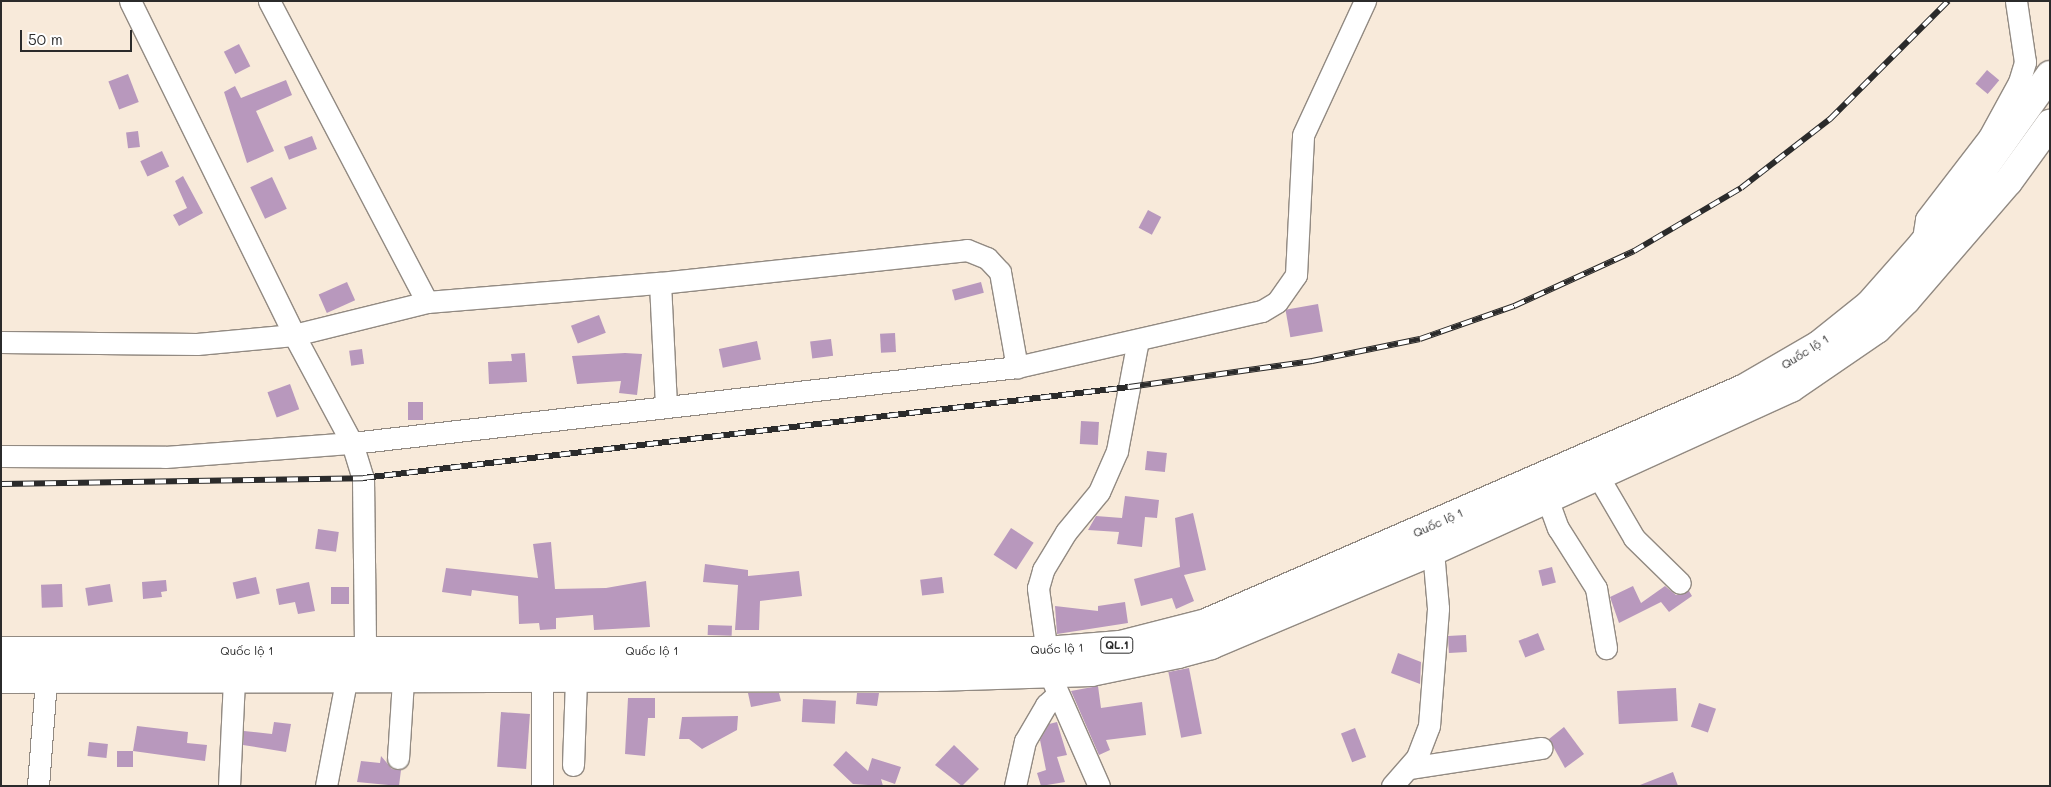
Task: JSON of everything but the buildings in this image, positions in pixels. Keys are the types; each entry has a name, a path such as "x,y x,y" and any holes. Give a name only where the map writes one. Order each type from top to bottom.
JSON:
{"highway":[{"name":"Quốc lộ 1","path":"1,651 364,651 1051,673 1120,645 1206,623 1743,389 1819,345 1869,305 1922,245 1984,168 2048,78"},
{"name":"Quốc lộ 1","path":"1,679 234,681 576,680 1051,673 1129,666 1210,645 1548,501 1791,388 1877,328 1937,267 2050,124"}],"street":[{"path":"130,1 294,335 352,443 363,478 364,651"},
{"path":"269,1 427,302"},
{"path":"1,456 165,457 352,443 1017,367 1262,311 1289,288 1297,260 1303,135 1364,1"},
{"path":"1922,245 1926,219 1983,145 2019,82 2025,62 2016,1"},
{"path":"1,342 197,344 294,335 427,302 660,283 967,250 987,258 1000,272 1017,367"},
{"path":"660,283 666,406"},
{"path":"1099,786 1051,673 1039,578 1066,532 1103,486 1126,419 1138,340"},
{"path":"1599,478 1634,538 1680,583"},
{"path":"1548,501 1558,528 1596,588 1606,648"},
{"path":"1392,786 1409,768 1422,747 1431,717 1438,608 1433,551"},
{"path":"1016,786 1025,741 1046,705 1051,673"},
{"path":"38,786 46,679"},
{"path":"398,758 403,680"},
{"path":"542,680 542,786"},
{"path":"573,765 576,680"},
{"path":"230,786 234,681"},
{"path":"326,786 346,681"},
{"path":"1409,768 1541,748"}],"railway":[{"path":"1,484 363,478 1129,387 1312,361 1420,339 1514,306 1634,251 1741,188 1830,119 1948,1"}]}
